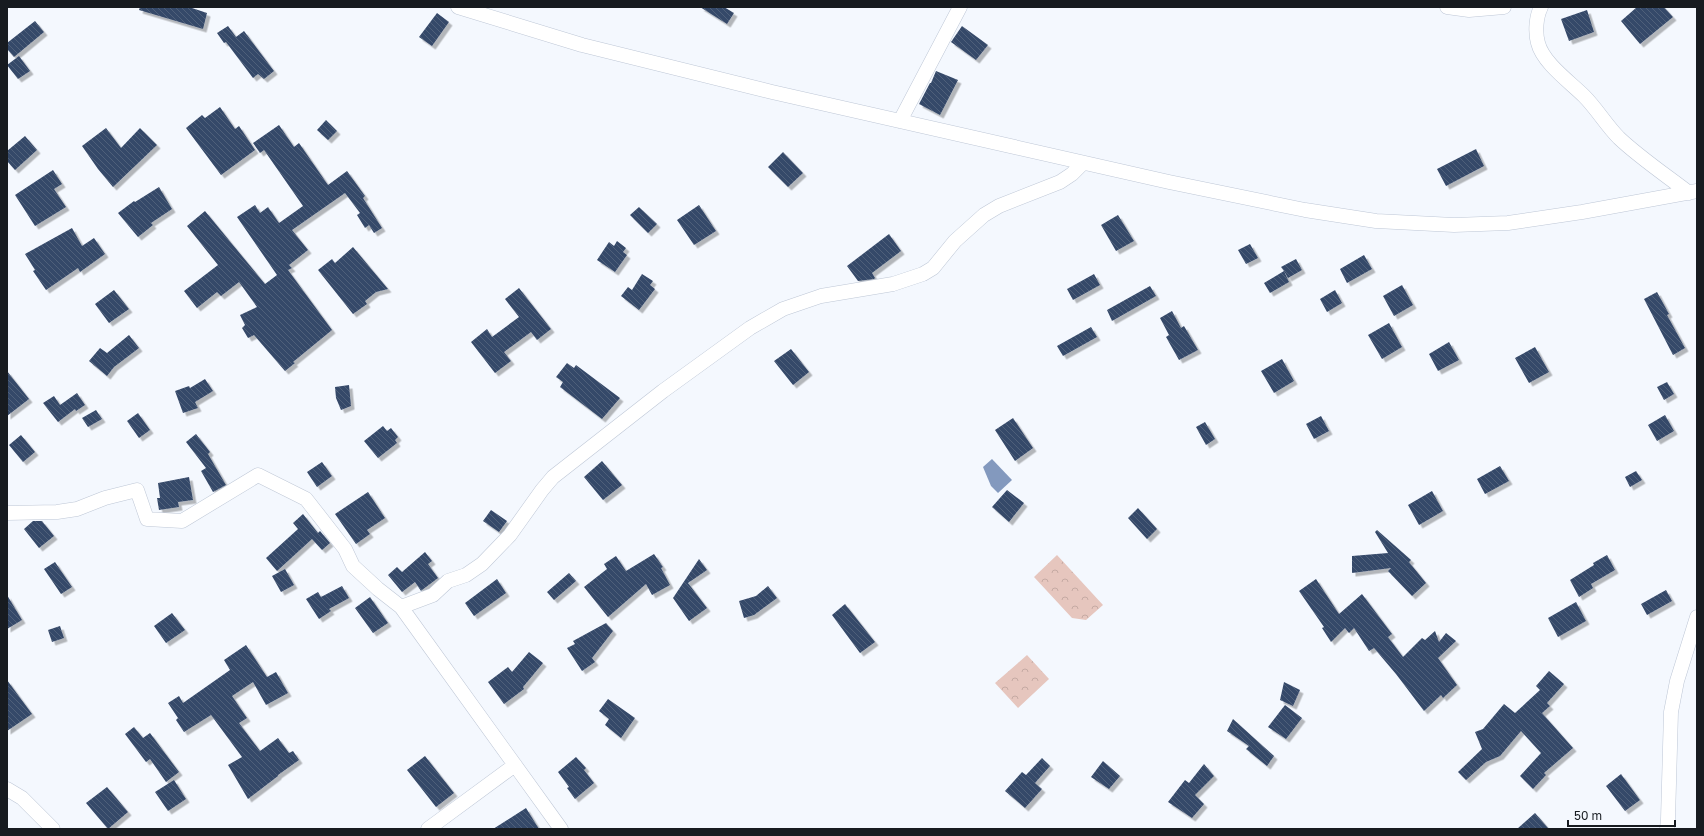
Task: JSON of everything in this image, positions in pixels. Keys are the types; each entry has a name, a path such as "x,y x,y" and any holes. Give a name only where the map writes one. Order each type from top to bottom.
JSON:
{"street":[{"path":"458,7 582,45 772,92 1083,163 1305,210 1376,220 1454,225 1515,222 1582,212 1693,192"},
{"path":"900,121 960,7"},
{"path":"1447,7 1469,10 1504,7"},
{"path":"1541,7 1538,14 1537,29 1538,44 1544,55 1585,97 1620,140 1693,192"},
{"path":"402,607 433,596 448,581 466,575 482,564 510,535 553,477 663,391 750,328 783,309 821,296 893,284 923,274 933,268 955,241 984,215 999,206 1060,182 1072,174 1083,163"},
{"path":"7,513 57,512 77,509 105,498 137,490 148,520 182,521 258,475 306,499 345,548 354,566 378,590 402,607 561,829"},
{"path":"1666,829 1668,812 1671,712 1678,681 1697,617"},
{"path":"428,829 516,765"},
{"path":"7,789 22,798 53,829"}],"green space":[{"path":"1057,555 1103,605 1086,620 1072,618 1034,577"},
{"path":"1027,655 1049,679 1018,708 995,683"}],"water":[{"path":"992,459 1012,480 998,493 991,486 983,467"}],"building":[{"path":"140,7 189,7 207,13 203,29 139,10"},
{"path":"700,7 724,7 734,13 727,24"},
{"path":"1637,7 1664,7 1673,17 1640,44 1621,21"},
{"path":"1587,10 1594,32 1569,41 1561,19"},
{"path":"437,13 449,22 432,46 419,37"},
{"path":"35,21 44,32 14,57 7,49 7,43"},
{"path":"228,26 236,37 244,31 274,71 264,79 258,74 253,78 226,42 224,43 217,33"},
{"path":"962,26 988,45 976,60 951,42"},
{"path":"19,56 30,71 18,79 7,65"},
{"path":"936,71 958,80 940,115 919,104"},
{"path":"220,107 235,129 239,126 255,150 221,175 186,128 202,115 205,118"},
{"path":"326,120 337,131 328,140 317,130"},
{"path":"279,125 294,147 299,143 328,185 347,171 365,196 363,198 382,228 374,233 369,225 365,228 357,215 360,213 345,193 292,230 308,250 289,265 292,268 288,270 332,330 293,362 295,363 285,371 254,335 248,338 242,328 245,325 240,315 257,307 239,282 221,296 217,292 197,308 184,291 218,265 187,226 205,211 265,284 277,275 237,217 255,205 260,213 268,207 279,223 303,206 264,150 260,153 253,143"},
{"path":"106,128 121,148 140,128 157,145 113,187 82,146"},
{"path":"25,136 37,150 15,170 7,161 7,151"},
{"path":"1476,149 1484,166 1446,186 1437,169"},
{"path":"783,152 803,173 788,187 768,167"},
{"path":"53,170 62,184 54,189 66,207 35,226 15,195"},
{"path":"159,187 172,209 151,223 153,225 138,237 118,213 134,201 135,202"},
{"path":"699,205 716,231 694,245 677,220"},
{"path":"639,207 657,224 648,233 630,215"},
{"path":"1118,215 1134,241 1116,251 1101,225"},
{"path":"72,228 82,246 94,238 105,254 80,272 78,268 46,290 33,271 35,270 25,254"},
{"path":"889,234 901,251 872,273 875,278 874,279 858,281 847,266"},
{"path":"617,241 626,248 623,252 627,255 615,272 597,260 609,242 614,246"},
{"path":"1250,244 1258,258 1246,264 1238,250"},
{"path":"353,247 388,289 376,292 365,301 367,304 353,314 318,270 332,259 335,263"},
{"path":"1364,255 1372,269 1347,283 1340,269"},
{"path":"1296,259 1302,270 1288,278 1281,267"},
{"path":"1284,271 1289,282 1270,293 1264,283"},
{"path":"642,274 653,281 650,285 655,289 639,310 621,296 628,287 632,290"},
{"path":"1094,274 1100,285 1073,300 1067,289"},
{"path":"1402,285 1413,305 1394,316 1383,296"},
{"path":"1150,286 1156,296 1112,321 1107,310"},
{"path":"519,288 551,329 537,340 531,332 504,352 511,361 495,373 471,342 487,329 492,337 519,317 505,299"},
{"path":"114,290 129,309 109,323 95,304"},
{"path":"1335,290 1342,303 1327,312 1320,299"},
{"path":"1657,292 1669,314 1667,315 1685,348 1673,355 1644,299"},
{"path":"1172,311 1181,328 1184,326 1198,350 1179,360 1166,337 1169,335 1160,318"},
{"path":"1389,323 1402,347 1382,359 1368,335"},
{"path":"1091,327 1097,337 1063,356 1057,346"},
{"path":"129,335 139,348 114,367 107,376 89,361 100,348 107,353"},
{"path":"1449,342 1459,360 1438,371 1429,354"},
{"path":"1535,347 1549,372 1529,383 1515,358"},
{"path":"791,349 809,372 793,385 774,361"},
{"path":"1282,359 1294,381 1274,393 1261,371"},
{"path":"567,363 574,368 576,365 620,398 602,419 560,387 563,382 556,377"},
{"path":"7,371 29,399 7,416"},
{"path":"205,379 213,391 195,402 198,408 183,413 175,391 189,386 190,388"},
{"path":"1667,382 1674,394 1664,400 1657,387"},
{"path":"349,385 351,406 341,410 336,398 335,387"},
{"path":"77,393 85,405 76,411 75,409 58,422 43,403 54,396 60,405"},
{"path":"96,410 102,419 88,427 82,418"},
{"path":"138,413 150,430 139,438 127,421"},
{"path":"1665,415 1674,431 1657,441 1648,425"},
{"path":"1321,416 1329,431 1314,439 1306,424"},
{"path":"1013,418 1033,448 1015,461 995,430"},
{"path":"1205,422 1215,439 1206,445 1196,427"},
{"path":"383,426 387,431 391,428 398,437 395,440 397,443 378,458 364,441"},
{"path":"196,434 210,452 208,454 226,485 213,492 201,471 206,468 186,442"},
{"path":"21,435 35,452 23,462 9,445"},
{"path":"602,461 622,485 603,500 584,477"},
{"path":"322,462 332,476 317,487 307,472"},
{"path":"1500,466 1509,481 1485,494 1477,479"},
{"path":"1636,471 1642,480 1630,487 1625,477"},
{"path":"189,477 193,500 178,502 179,507 159,510 157,498 160,498 158,483"},
{"path":"1007,490 1024,503 1009,522 992,507"},
{"path":"1432,491 1443,511 1419,525 1408,505"},
{"path":"368,492 385,518 367,530 370,534 356,544 335,514"},
{"path":"1138,508 1157,529 1147,539 1128,518"},
{"path":"491,510 507,521 499,532 483,521"},
{"path":"303,514 318,533 320,531 330,543 322,550 312,539 277,571 266,558 298,529 293,523"},
{"path":"33,521 42,521 54,536 39,548 24,529"},
{"path":"1377,530 1411,560 1409,562 1426,583 1412,596 1388,571 1391,568 1352,573 1352,556 1388,553 1375,532"},
{"path":"425,552 432,561 428,564 438,578 421,591 415,582 402,592 388,575 397,567 402,572"},
{"path":"654,554 663,567 661,568 670,585 652,595 646,584 608,617 584,587 607,569 604,564 616,556 626,571"},
{"path":"1607,555 1615,570 1591,584 1593,588 1579,597 1570,580 1594,565 1593,563"},
{"path":"699,559 707,570 688,583 707,608 689,621 673,598"},
{"path":"55,562 72,587 61,594 44,569"},
{"path":"285,569 294,585 281,592 272,576"},
{"path":"569,573 576,581 554,600 547,592"},
{"path":"497,579 506,593 474,616 465,603"},
{"path":"1316,579 1339,614 1362,594 1392,634 1388,637 1403,657 1422,638 1425,640 1435,631 1439,642 1446,633 1456,641 1438,658 1457,685 1443,698 1441,695 1424,711 1374,648 1369,651 1354,628 1349,633 1345,628 1331,642 1322,628 1324,627 1299,591"},
{"path":"342,586 349,598 329,609 331,611 319,619 306,599 318,592 321,597"},
{"path":"768,586 777,598 754,615 744,618 739,601 756,596"},
{"path":"1666,590 1672,601 1647,615 1641,604"},
{"path":"7,595 22,620 7,629"},
{"path":"370,597 388,623 373,633 355,608"},
{"path":"1576,602 1586,621 1558,637 1548,618"},
{"path":"845,604 875,642 860,653 832,615"},
{"path":"172,613 185,630 166,643 154,626"},
{"path":"606,623 613,631 592,658 595,662 582,671 567,648 575,644 573,641"},
{"path":"60,626 64,638 52,642 48,630"},
{"path":"246,645 267,677 276,672 288,693 266,705 253,682 232,696 247,718 239,723 260,751 278,738 289,753 293,751 299,760 248,799 228,765 242,757 211,715 184,732 176,720 178,718 168,703 179,696 183,703 230,670 224,660"},
{"path":"529,652 543,663 523,687 524,689 504,704 488,682 508,667 512,672"},
{"path":"1549,671 1564,684 1547,703 1550,706 1542,713 1573,748 1544,773 1546,775 1533,789 1520,776 1541,753 1521,731 1500,756 1486,762 1466,780 1458,772 1482,749 1475,732 1483,729 1504,704 1515,713 1540,690 1536,686"},
{"path":"7,680 32,714 7,731"},
{"path":"1284,682 1300,690 1293,706 1280,700"},
{"path":"608,699 635,718 621,738 605,725 609,719 599,711"},
{"path":"1285,705 1302,718 1286,739 1268,727"},
{"path":"1233,719 1274,756 1267,766 1246,749 1249,746 1227,731"},
{"path":"134,727 143,738 150,733 179,772 166,782 150,759 146,762 125,734"},
{"path":"425,756 454,793 436,807 407,770"},
{"path":"576,757 586,768 584,770 594,783 575,799 567,788 569,787 558,772"},
{"path":"1042,758 1050,766 1035,783 1042,789 1025,808 1005,791 1022,772 1026,775"},
{"path":"1103,761 1120,776 1109,789 1091,777"},
{"path":"1204,764 1214,776 1195,795 1204,804 1192,818 1168,802 1185,780 1189,783"},
{"path":"1621,774 1640,800 1625,811 1606,786"},
{"path":"174,780 186,799 168,811 155,792"},
{"path":"107,787 128,812 108,829 86,803"},
{"path":"526,808 539,829 493,829"},
{"path":"1535,813 1549,829 1517,829"}]}
